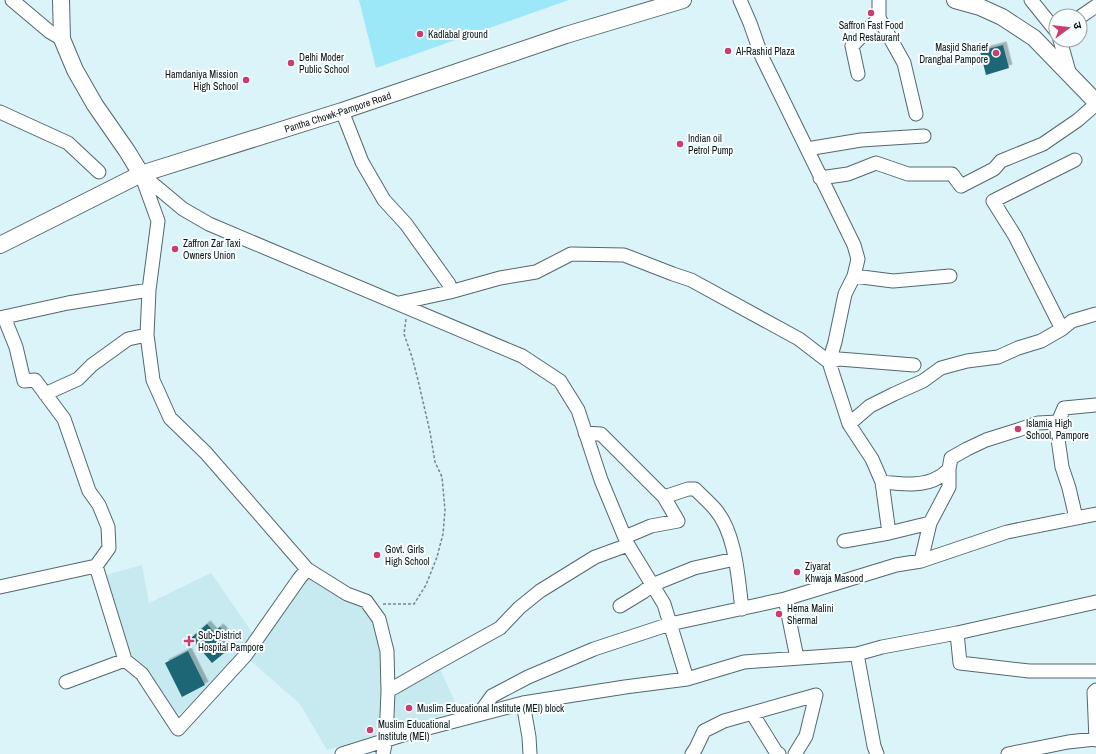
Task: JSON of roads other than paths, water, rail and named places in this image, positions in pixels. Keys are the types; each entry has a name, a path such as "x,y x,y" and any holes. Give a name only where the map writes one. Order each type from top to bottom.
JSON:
{"main road":[{"path":"60,0 62,39 75,70 95,105 141,174"},
{"name":"Pantha Chowk-Pampore Road","path":"0,245 141,174 342,110 566,35 683,0"},
{"path":"955,0 980,7 1002,17 1034,38 1095,99"}],"street":[{"path":"12,0 50,32 62,39"},
{"path":"740,0 762,57 854,245 858,259 854,276 845,294 835,342 829,362 849,424 872,459 882,482 889,533"},
{"path":"879,0 879,18 904,63 916,114"},
{"path":"1032,0 1048,20"},
{"path":"858,74 852,46 879,18"},
{"path":"1062,48 1070,75"},
{"path":"820,178 848,174 876,163 908,174 952,174 961,186 994,169 1001,161 1043,144 1078,120 1095,99"},
{"path":"342,110 362,162 384,200 406,224 449,284 450,292"},
{"path":"0,112 68,143 99,172"},
{"path":"807,148 861,140 924,136"},
{"path":"1062,330 1014,236 993,201 1075,160"},
{"path":"141,174 158,220 149,290 147,335 152,380 170,418 206,453 307,569 347,594 366,601 379,619 387,651 388,691 386,740 383,754"},
{"path":"141,174 183,209 209,224 522,356 560,381 578,410 601,480 627,541 664,604 687,679"},
{"path":"403,305 500,278 536,272 571,254 624,255 691,280 799,339 829,362"},
{"path":"854,276 893,281 950,276"},
{"path":"0,587 96,566 109,548 108,527 99,504 89,491 64,418 35,380 24,381 16,347 2,318 68,304 149,290"},
{"path":"849,424 870,406 923,381 941,368 967,361 998,357 1018,348 1040,341 1062,330 1072,321 1096,314"},
{"path":"45,394 78,379 92,365 128,339 147,335"},
{"path":"829,362 839,359 914,365"},
{"path":"1076,518 1062,467 1058,439 1058,422 1064,408 1096,405"},
{"path":"920,561 930,523 949,487 951,458 986,440 1038,423 1058,422"},
{"path":"388,691 437,662 500,628 519,608 540,591 595,557 627,541 651,526 678,521 664,497 601,434 585,433"},
{"path":"882,482 920,484 939,478 950,469"},
{"path":"664,497 688,489 695,489 716,509 728,530 736,559 742,609"},
{"path":"479,714 492,696 528,677 594,649 670,624 785,599 896,565 920,561 1007,532 1096,514"},
{"path":"844,541 889,533 930,523"},
{"path":"620,606 652,585 694,568 736,559"},
{"path":"96,566 125,660 142,674 178,729 245,656 307,569"},
{"path":"785,599 797,658"},
{"path":"342,754 386,740 523,703 687,679 744,662 857,654 882,647 957,633 1096,602"},
{"path":"957,633 960,663 1029,671 1096,671"},
{"path":"857,654 874,746 877,754"},
{"path":"66,682 125,660"},
{"path":"1008,754 1068,742 1096,740 1094,692 1096,690"},
{"path":"692,754 704,731 724,721 816,695 806,736 795,754"},
{"path":"523,703 529,737 530,754"},
{"path":"752,713 776,752 779,754"}],"place":[{"name":"Saffron Fast Food And Restaurant","path":"871,13"},
{"name":"Kadlabal ground","path":"420,34"},
{"name":"Al-Rashid Plaza","path":"728,51"},
{"name":"Masjid Sharief Drangbal Pampore","path":"996,53"},
{"name":"Delhi Moder Public School","path":"291,63"},
{"name":"Hamdaniya Mission High School","path":"246,80"},
{"name":"Indian oil Petrol Pump","path":"680,144"},
{"name":"Zaffron Zar Taxi Owners Union","path":"175,249"},
{"name":"Islamia High School, Pampore","path":"1018,429"},
{"name":"Govt. Girls High School","path":"377,555"},
{"name":"Ziyarat Khwaja Masood","path":"797,572"},
{"name":"Hema Malini Shermal","path":"779,614"},
{"name":"Sub-District Hospital Pampore","path":"189,641"},
{"name":"Muslim Educational Institute (MEI) block","path":"409,708"},
{"name":"Muslim Educational Institute (MEI)","path":"370,730"}]}
